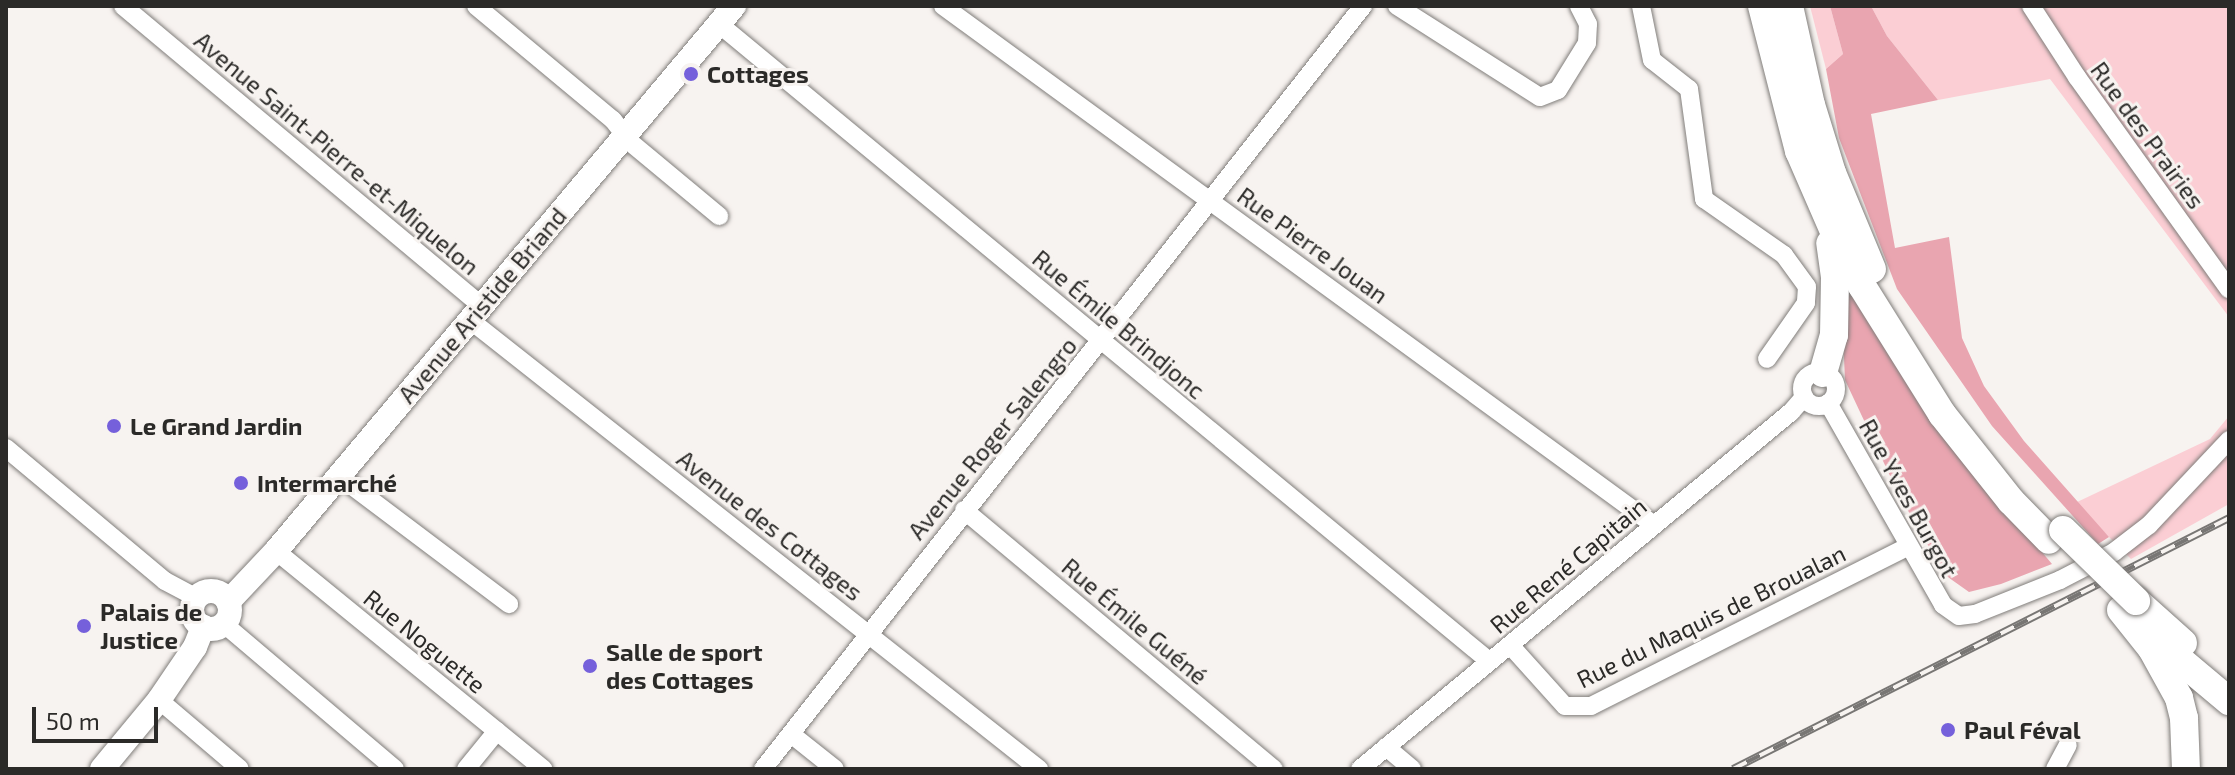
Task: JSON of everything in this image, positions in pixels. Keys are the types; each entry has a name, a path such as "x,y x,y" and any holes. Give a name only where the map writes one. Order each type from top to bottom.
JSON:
{"main road":[{"path":"1762,6 1799,151 1826,215 1862,286 1914,373 2011,501 2056,535 2229,701"},
{"path":"1789,6 1811,105 1832,173 1873,271 1898,319 1953,400 2056,535"},
{"name":"Avenue Aristide Briand","path":"102,769 159,700 218,618 726,15"},
{"path":"1823,373 1834,335 1835,277 1826,215"},
{"path":"197,598 192,614 218,618"},
{"path":"2128,606 2229,683"},
{"path":"2128,606 2179,698 2185,730 2186,769"}],"street":[{"name":"Avenue Saint-Pierre-et-Miquelon","path":"123,6 476,313"},
{"path":"476,6 719,216"},
{"name":"Rue Pierre Jouan","path":"943,6 1654,525"},
{"name":"Avenue Roger Salengro","path":"763,769 1363,6"},
{"path":"1397,6 1540,97 1558,90 1587,43 1588,24 1579,6"},
{"path":"1641,6 1652,60 1689,89 1704,199 1784,255 1807,287 1806,303 1767,359"},
{"name":"Rue des Prairies","path":"2031,6 2077,77 2229,289"},
{"name":"Rue Émile Brindjonc","path":"726,15 1101,340 1489,661"},
{"name":"Avenue des Cottages","path":"476,313 1039,769"},
{"path":"1823,373 1832,378 1836,389 1828,403 1818,406 1804,397 1805,379 1823,373"},
{"name":"Rue René Capitain","path":"1360,769 1791,412 1804,397"},
{"name":"Rue Yves Burgot","path":"1828,403 1943,605 1959,616 1975,614 2060,580 2114,552 2149,525 2229,440"},
{"path":"6,448 165,581 197,598"},
{"path":"339,476 509,604"},
{"name":"Rue Émile Guéné","path":"964,510 1274,769"},
{"name":"Rue du Maquis de Broualan","path":"1510,645 1565,706 1591,706 1909,546"},
{"name":"Rue Noguette","path":"276,551 543,769"},
{"path":"218,618 395,769"},
{"path":"159,700 240,769"},
{"path":"466,769 497,731"},
{"path":"791,734 835,769"},
{"path":"2055,769 2068,745"},
{"path":"1386,747 1412,769"}],"shaded area":[{"path":"1810,6 1830,6 1843,54 1826,69"},
{"path":"1830,6 1871,6 1887,36 1938,100 1871,114 1895,248 1949,237 1962,338 1984,386 2024,441 2109,537 2098,544 1992,426 1897,289 1839,138 1826,69 1843,54"},
{"path":"1871,6 2229,6 2229,317 2050,79 1938,100 1887,36"},
{"path":"1849,287 1976,474 2052,564 2001,584 1969,592 1945,575 1899,495 1845,380 1841,292"},
{"path":"2229,416 2229,504 2131,559 2075,503 2210,439"}],"railway":[{"path":"1733,769 2229,518"}],"place":[{"name":"Cottages","path":"691,74"},
{"name":"Le Grand Jardin","path":"114,426"},
{"name":"Intermarché","path":"241,483"},
{"name":"Palais de Justice","path":"84,626"},
{"name":"Salle de sport des Cottages","path":"590,666"},
{"name":"Paul Féval","path":"1948,730"}]}
